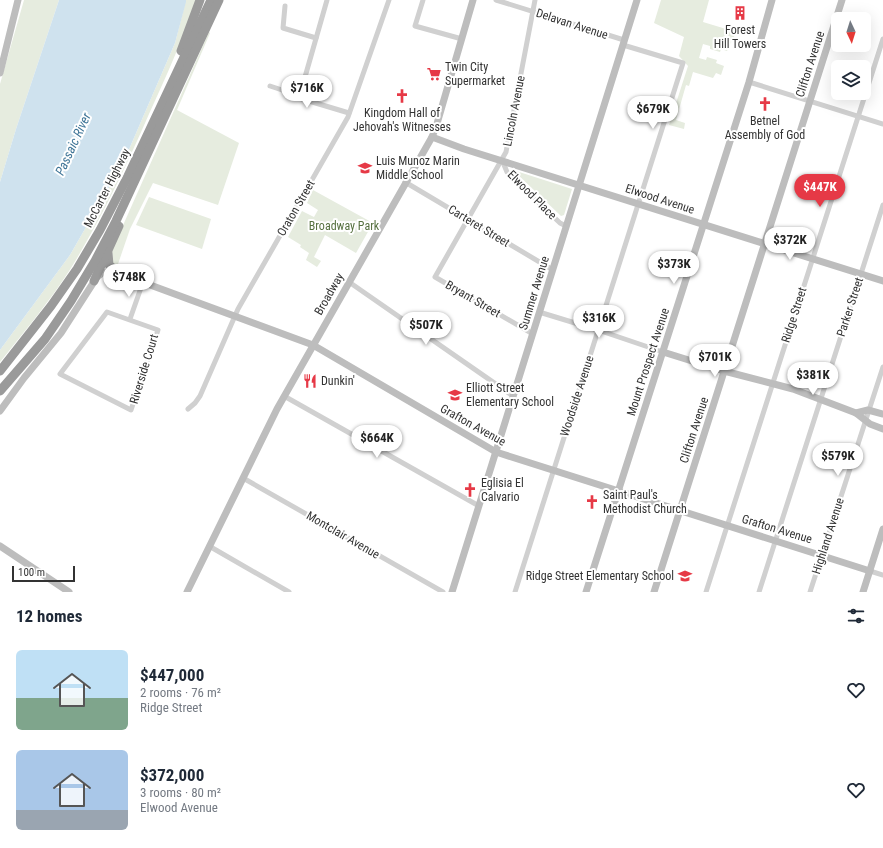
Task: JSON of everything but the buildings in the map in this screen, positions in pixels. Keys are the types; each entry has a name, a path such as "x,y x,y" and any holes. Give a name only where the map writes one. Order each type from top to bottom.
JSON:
{"highway":[{"path":"144,142 200,0"},
{"name":"McCarter Highway","path":"2,369 42,318 77,269 107,216 144,142 211,0"},
{"path":"0,391 45,338 80,288 106,241 219,0"},
{"path":"94,281 130,201 148,152"},
{"path":"109,250 109,265 118,273"}],"street":[{"path":"0,73 18,0"},
{"path":"300,98 327,0"},
{"name":"Oraton Street","path":"188,409 200,396 235,316 349,113 389,0"},
{"path":"423,0 416,26 462,39"},
{"name":"Broadway","path":"187,592 284,396 432,137 473,0"},
{"name":"Delavan Avenue","path":"496,0 533,11 683,63"},
{"name":"Lincoln Avenue","path":"435,277 502,160 506,150 535,0"},
{"name":"Summer Avenue","path":"452,592 637,0"},
{"name":"Mount Prospect Avenue","path":"586,592 749,82 772,0"},
{"name":"Clifton Avenue","path":"654,592 842,0"},
{"path":"285,6 283,28 316,38"},
{"name":"Ridge Street","path":"706,592 883,39"},
{"name":"Woodside Avenue","path":"516,592 683,63"},
{"path":"749,82 883,124"},
{"path":"270,86 291,93 300,98 349,113"},
{"name":"Elwood Avenue","path":"432,137 883,281"},
{"name":"Elwood Place","path":"502,160 507,172 560,223 566,226"},
{"name":"Carteret Street","path":"405,182 553,270"},
{"name":"Parker Street","path":"759,592 883,205"},
{"name":"Grafton Avenue","path":"94,281 104,272 118,273 313,345 496,452 883,575"},
{"name":"Bryant Street","path":"435,277 533,334"},
{"path":"0,411 24,378 61,333 94,281"},
{"path":"130,319 143,282"},
{"path":"349,282 513,396"},
{"name":"Riverside Court","path":"107,312 130,319 158,330 131,410 60,374 107,312"},
{"path":"539,312 724,371 772,383 821,399 856,413 870,424 883,429"},
{"name":"Highland Avenue","path":"810,592 883,367"},
{"path":"284,396 479,506"},
{"path":"856,413 868,410 883,414"},
{"name":"Montclair Avenue","path":"243,478 443,592"},
{"path":"863,592 883,529"},
{"path":"0,546 69,592"},
{"path":"209,546 289,592"}],"green space":[{"path":"24,0 59,0 0,182 0,84"},
{"path":"186,0 196,0 186,29 140,134 103,212 63,280 37,316 0,362 0,350 70,255 124,161 175,43"},
{"path":"661,0 709,0 703,22 736,32 727,51 721,49 720,52 710,49 710,46 703,44 699,58 706,60 707,57 717,60 716,63 724,66 721,75 716,73 713,78 693,72 689,86 686,85 676,120 685,123 684,129 669,125 688,66 679,56 684,37 654,23"},
{"path":"209,32 210,33 177,110 239,143 218,205 153,183 130,229 117,267 113,265 112,250"},
{"path":"513,170 572,189 564,215 561,216"},
{"name":"Broadway Park","path":"313,190 373,223 356,253 325,235 314,257 321,261 317,267 306,260 309,253 300,247 301,245 288,237 302,211 314,217 318,210 307,203"},
{"path":"149,197 211,219 202,249 136,225"}],"water":[{"name":"Passaic River","path":"59,0 186,0 186,2 175,43 124,161 70,255 0,350 0,182"}],"place":[{"name":"Forest Hill Towers","path":"740,13"},
{"name":"Twin City Supermarket","path":"434,74"},
{"name":"Kingdom Hall of Jehovah's Witnesses","path":"402,96"},
{"name":"Betnel Assembly of God","path":"765,104"},
{"name":"Luis Munoz Marin Middle School","path":"365,168"},
{"name":"Dunkin'","path":"310,381"},
{"name":"Elliott Street Elementary School","path":"455,395"},
{"name":"Eglisia El Calvario","path":"470,490"},
{"name":"Saint Paul's Methodist Church","path":"592,502"},
{"name":"Ridge Street Elementary School","path":"685,576"}]}
